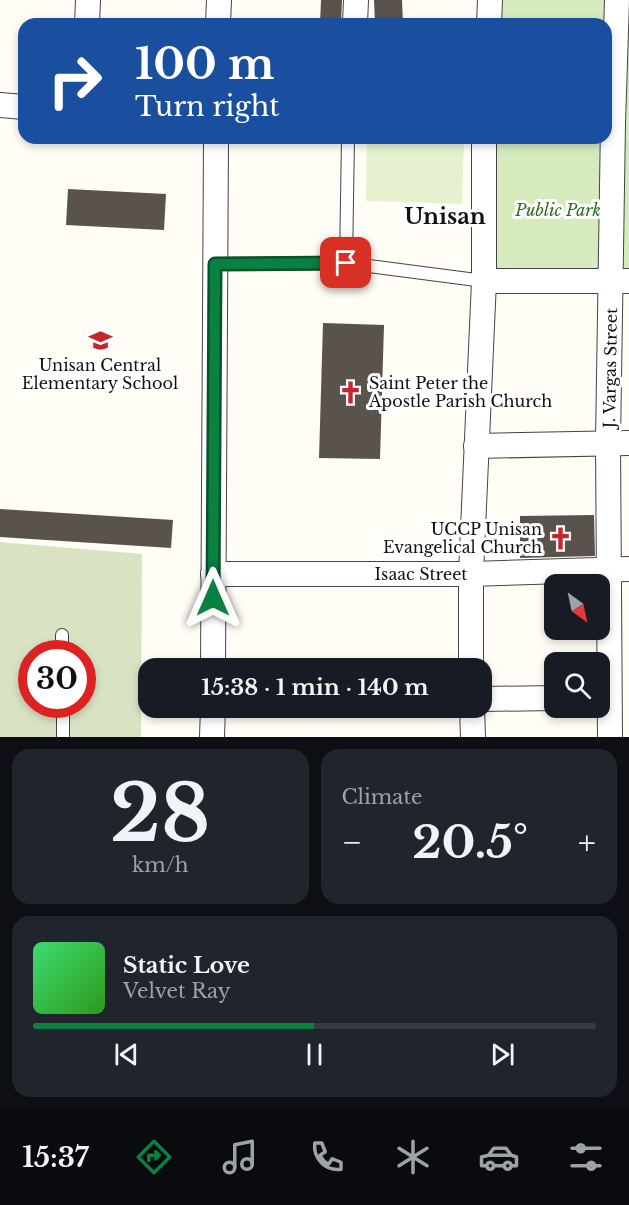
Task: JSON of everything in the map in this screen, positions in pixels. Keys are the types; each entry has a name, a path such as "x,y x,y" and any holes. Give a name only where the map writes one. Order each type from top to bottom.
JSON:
{"street":[{"path":"87,18 88,0"},
{"path":"218,18 219,0"},
{"path":"355,18 356,0"},
{"path":"489,18 490,0"},
{"name":"J. Vargas Street","path":"610,737 619,569 620,281 616,123 617,0"},
{"path":"0,105 18,106"},
{"path":"213,658 216,144"},
{"path":"471,658 471,573 484,281 484,144"},
{"path":"484,281 620,281"},
{"path":"476,446 619,442"},
{"name":"Isaac Street","path":"213,574 471,573 619,569"},
{"path":"492,699 544,698"},
{"path":"212,737 213,718"},
{"path":"472,718 473,737"}],"lane":[{"path":"346,263 348,144"},
{"path":"215,264 346,263 484,281"},
{"path":"62,635 62,640"},
{"path":"63,718 63,737"}],"green space":[{"name":"Public Park","path":"491,0 629,0 629,282 484,281 488,144 612,144 612,18 490,18"},
{"path":"367,144 464,144 462,204 366,201"},
{"path":"0,542 142,554 141,658 138,658 138,718 141,718 141,737 0,737"}],"building":[{"path":"321,0 342,0 341,18 320,18"},
{"path":"374,0 402,0 403,18 375,18"},
{"path":"68,189 166,194 164,230 66,225"},
{"name":"Saint Peter the Apostle Parish Church","path":"323,323 384,325 380,459 319,458"},
{"path":"0,509 173,520 171,548 0,537"},
{"name":"UCCP Unisan Evangelical Church","path":"594,515 595,556 520,558 520,516"}],"place":[{"name":"Unisan Central Elementary School","path":"100,340"},
{"name":"Saint Peter the Apostle Parish Church","path":"351,392"},
{"name":"UCCP Unisan Evangelical Church","path":"560,538"}],"district":[{"name":"Unisan","path":"445,216"}],"route":[{"path":"213,598 215,264 346,263"}]}
